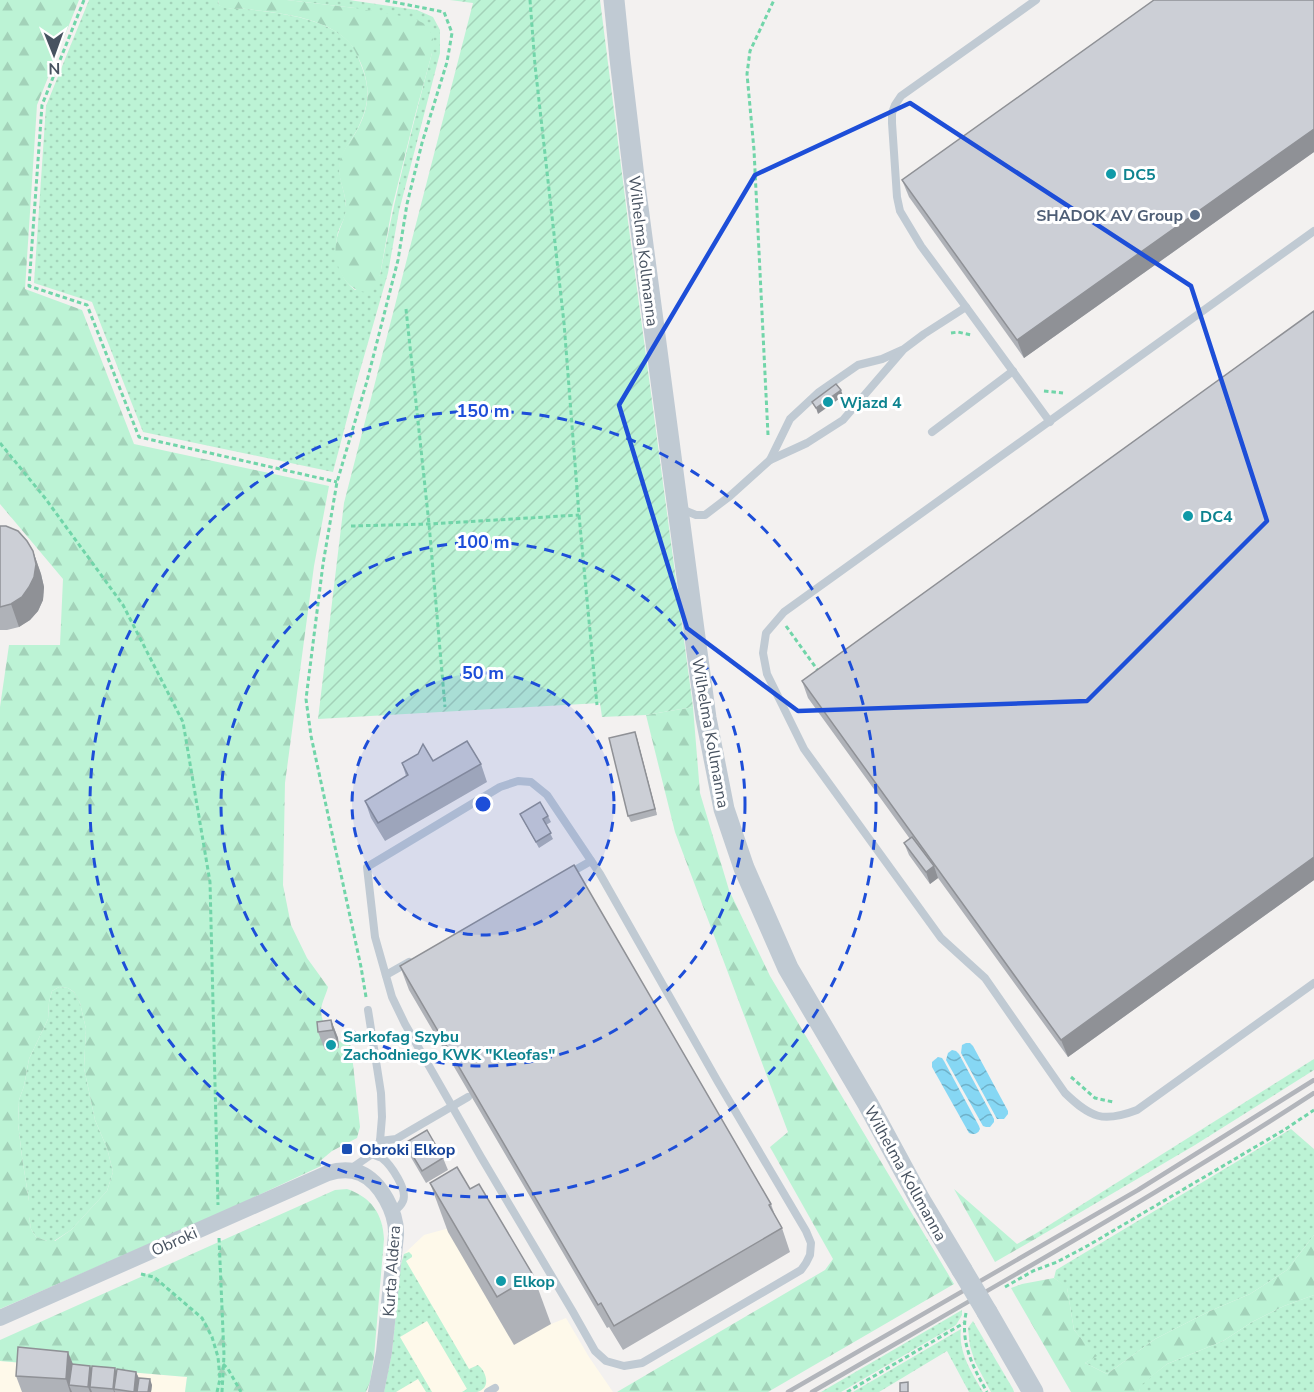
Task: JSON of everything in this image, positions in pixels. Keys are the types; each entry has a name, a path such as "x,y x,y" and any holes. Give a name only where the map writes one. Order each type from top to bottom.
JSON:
{"street":[{"name":"Wilhelma Kollmanna","path":"614,0 623,87 703,694 724,809 740,858 788,968 962,1270 977,1312 1033,1392"},
{"name":"Obroki","path":"0,1318 328,1173 349,1171"},
{"name":"Kurta Aldera","path":"349,1171 369,1179 384,1196 393,1212 396,1225 383,1360 376,1392"}],"lane":[{"path":"1036,0 901,96 892,113 892,123 900,211 921,246 1050,422"},
{"path":"1314,231 784,612 766,633 763,653 767,674 804,749 941,938 985,978 1065,1093 1081,1108 1098,1116 1119,1116 1137,1110 1314,983"},
{"path":"770,460 790,419 819,392 858,365 882,359 904,349 966,307"},
{"path":"678,507 696,515 705,515 770,460 807,443 843,420 904,349"},
{"path":"932,432 1013,372"},
{"path":"518,780 531,782 548,795 591,861 811,1243 810,1256 801,1270 642,1363 624,1366 606,1361 595,1351 405,1024 392,998 375,937 367,867 500,787 518,780"},
{"path":"557,880 591,861"},
{"path":"386,975 416,958"},
{"path":"349,1171 372,1154 380,1141 381,1093 368,1010"},
{"path":"380,1141 396,1139 468,1097"},
{"path":"372,1154 383,1159 392,1168 404,1192 404,1199 400,1207 393,1212"}],"path":[{"path":"84,0 42,105 29,286 87,305 139,437 337,482"},
{"path":"368,1010 306,699 323,564 337,482 370,370 398,260 407,204 422,143 447,62 452,33 444,12 383,0"},
{"path":"530,0 535,65 564,323 597,705"},
{"path":"770,460 754,150 747,74 750,51 773,1"},
{"path":"406,309 429,524 445,707"},
{"path":"946,333 958,332 974,336"},
{"path":"0,442 45,498 123,605 183,722 210,882 224,1365 222,1392"},
{"path":"351,526 579,515"},
{"path":"786,626 819,671"},
{"path":"1067,1074 1095,1098 1121,1103"},
{"path":"1005,1287 1033,1270 1057,1262 1089,1245 1314,1110"},
{"path":"132,1271 154,1277 202,1318 212,1337 218,1357 220,1379 217,1392"},
{"path":"847,1392 964,1323 977,1312"},
{"path":"964,1323 965,1344 971,1364 987,1392"},
{"path":"218,1357 242,1392"}],"highlighted area":[{"path":"910,103 1191,286 1267,521 1087,701 798,711 687,628 619,405 755,175"}],"shaded area":[{"path":"460,1225 551,1324 566,1318 613,1392 385,1392 393,1361 404,1254 424,1235"},
{"path":"0,1361 187,1377 185,1392 0,1392"}],"green space":[{"path":"0,0 79,0 37,105 25,289 82,310 134,444 329,486 314,566 285,783 283,885 291,925 307,958 328,987 321,1010 325,1050 339,1048 338,1041 351,1046 360,1127 357,1138 332,1151 320,1161 321,1166 212,1217 0,1309 0,707 9,645 60,645 63,579 0,504","holes":["59,987 68,988 74,992 80,1003 86,1029 84,1068 95,1120 107,1148 113,1172 107,1191 71,1230 55,1241 47,1241 36,1237 31,1229 18,1123 19,1100 29,1059 48,1019 52,991"]},
{"path":"89,0 218,0 219,5 226,8 272,12 314,21 338,33 348,41 359,58 366,82 367,98 357,130 340,162 346,210 338,232 336,248 338,264 344,279 355,290 380,275 391,219 432,53 355,8 287,0 349,0 417,10 433,17 440,30 440,53 399,211 388,273 333,472 143,432 92,302 34,283 46,106"},
{"path":"218,0 287,0 355,8 413,18 430,30 433,40 432,53 392,208 380,275 374,288 367,292 359,291 347,282 336,260 337,239 346,210 339,172 340,160 364,115 367,99 367,83 356,53 342,36 317,23 273,12 225,8 219,5"},
{"path":"450,0 600,0 693,707 646,715 602,717 600,703 318,719 344,503 473,3"},
{"path":"693,707 700,793 729,890 770,976 954,1284 768,1392 617,1392 825,1270 833,1259 770,1147 788,1132 675,832 646,715"},
{"path":"59,987 68,988 74,992 80,1003 86,1029 84,1068 95,1120 107,1148 113,1172 107,1191 71,1230 54,1241 47,1241 36,1237 31,1229 18,1123 19,1100 29,1059 48,1019 52,991"},
{"path":"1314,1059 1314,1070 1195,1145 1035,1239 1035,1234"},
{"path":"1291,1129 1314,1149 1314,1235 1287,1270 1250,1294 1155,1339 1107,1374 1085,1363 1096,1356 1074,1330 1067,1288 1054,1278 1056,1270"},
{"path":"347,1189 363,1197 374,1208 381,1222 384,1239 374,1357 366,1392 185,1392 187,1377 0,1361 0,1340 335,1190"},
{"path":"954,1189 1017,1244 1035,1234 1035,1239 995,1262"},
{"path":"1314,1235 1314,1295 1284,1306 1252,1322 1223,1341 1167,1364 1141,1385 1139,1392 1071,1392 1011,1288 1054,1278 1067,1287 1074,1330 1097,1356 1085,1363 1107,1374 1155,1339 1250,1294 1287,1270"},
{"path":"409,1252 412,1257 406,1261 469,1369 478,1365 483,1371 486,1383 482,1390 462,1392 467,1389 427,1321 400,1337 432,1392 426,1392 418,1379 396,1392 384,1392 392,1352 401,1264 404,1254"},
{"path":"1314,1295 1314,1392 1139,1392 1140,1385 1167,1364 1223,1341 1252,1322 1284,1306"},
{"path":"962,1310 962,1315 956,1325 841,1392 821,1392"},
{"path":"973,1321 1014,1392 991,1392 975,1362 970,1346 968,1328"},
{"path":"961,1329 964,1354 983,1392 969,1392 947,1351 879,1392 853,1392"}],"water":[{"path":"966,1043 973,1046 1008,1111 1004,1119 997,1119 961,1053 962,1045"},
{"path":"952,1050 959,1054 994,1119 990,1127 983,1126 946,1060 948,1053"},
{"path":"938,1057 944,1061 979,1126 977,1133 969,1133 932,1067 932,1062"}],"building":[{"name":"DC5","path":"1154,0 1314,0 1314,129 1017,340 902,180"},
{"name":"DC4","path":"1314,311 1314,857 1061,1040 802,681"},
{"path":"836,384 841,390 816,408 812,402"},
{"path":"0,526 18,531 33,551 36,564 34,577 22,597 11,604 0,607"},
{"path":"635,732 655,809 628,816 609,738"},
{"path":"467,741 481,764 378,823 365,801 408,775 402,763 418,754 423,744 433,761"},
{"path":"540,802 548,816 543,819 551,833 536,842 520,814"},
{"path":"912,837 934,866 926,872 904,843"},
{"path":"574,865 771,1204 769,1205 782,1228 614,1326 601,1303 598,1305 400,966"},
{"path":"331,1020 333,1030 318,1032 317,1022"},
{"path":"427,1130 443,1158 422,1171 405,1143"},
{"path":"457,1167 470,1189 479,1184 533,1275 497,1297 430,1183"},
{"path":"18,1347 68,1352 66,1379 16,1376"},
{"path":"72,1364 90,1366 88,1387 69,1385"},
{"path":"92,1366 115,1368 113,1389 90,1387"},
{"path":"117,1369 136,1372 134,1392 114,1389"},
{"path":"139,1378 150,1379 148,1392 137,1392"},
{"path":"908,1382 908,1392 900,1392 900,1383"}],"railway":[{"path":"788,1392 1138,1190 1314,1080"},
{"path":"812,1392 1128,1208 1314,1093"}],"place":[{"name":"DC5","path":"1111,174"},
{"name":"SHADOK AV Group","path":"1195,215"},
{"name":"Wjazd 4","path":"828,402"},
{"name":"DC4","path":"1188,516"},
{"name":"Sarkofag Szybu Zachodniego KWK \"Kleofas\"","path":"331,1045"},
{"name":"Obroki Elkop","path":"347,1149"},
{"name":"Elkop","path":"501,1281"}]}
